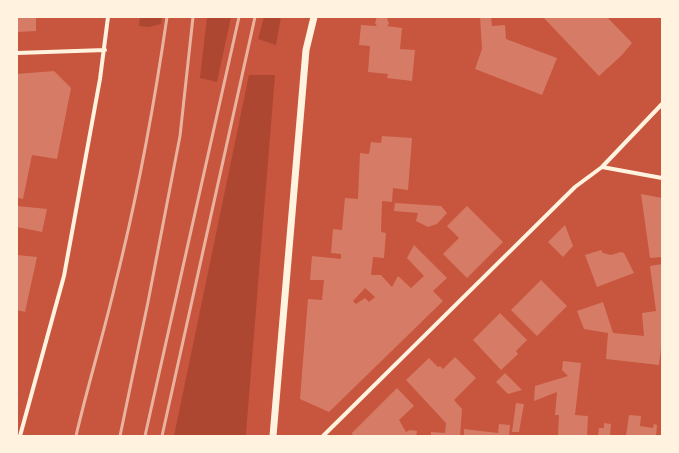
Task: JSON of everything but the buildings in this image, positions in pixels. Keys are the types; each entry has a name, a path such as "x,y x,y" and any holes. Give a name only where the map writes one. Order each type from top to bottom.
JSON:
{"street":[{"path":"20,436 64,276 105,50 108,17"},
{"path":"273,436 306,50 314,17"},
{"path":"17,53 105,50"},
{"path":"323,436 575,187 602,167 662,104"},
{"path":"602,167 662,178"}],"shaded area":[{"path":"140,17 162,17 161,24 149,27 139,26"},
{"path":"207,17 231,17 217,82 200,78"},
{"path":"264,17 281,17 276,45 258,39"},
{"path":"249,75 275,75 246,436 174,436"}],"railway":[{"path":"76,436 131,216 157,84 167,17"},
{"path":"120,436 180,136 193,17"},
{"path":"145,436 239,17"},
{"path":"162,436 255,17"}]}
